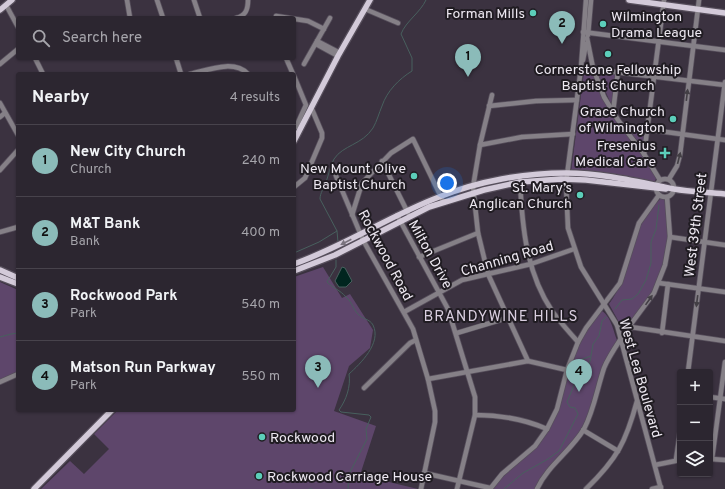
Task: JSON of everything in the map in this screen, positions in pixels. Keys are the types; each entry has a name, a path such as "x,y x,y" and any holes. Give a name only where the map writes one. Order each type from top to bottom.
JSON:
{"main road":[{"path":"0,10 12,0"},
{"path":"297,127 370,0"},
{"path":"629,0 664,2 725,13"},
{"path":"296,270 335,255 362,237 398,218 442,199 520,179 568,173 658,187"},
{"path":"520,179 586,180 725,194"},
{"path":"296,263 362,237"},
{"path":"0,270 16,277"},
{"path":"0,277 16,283"},
{"path":"34,489 110,412"}],"street":[{"path":"127,0 130,16"},
{"path":"157,0 162,16"},
{"path":"194,0 199,16"},
{"path":"241,16 244,15 247,10 248,0"},
{"name":"West Lea Boulevard","path":"581,68 587,38 585,32 586,0"},
{"name":"West Lea Boulevard","path":"591,0 585,32 566,180 568,222 574,249 584,273 617,326 625,334 638,399 661,488"},
{"path":"424,473 490,489 502,474 538,443 547,429 557,409 567,370 578,342 586,328 621,280 639,223 658,187 669,179 679,161 699,0"},
{"path":"644,154 664,2"},
{"path":"6,5 16,23"},
{"path":"365,9 398,23"},
{"path":"304,64 330,18"},
{"path":"296,19 308,21 324,29"},
{"path":"585,32 725,50"},
{"path":"537,489 547,472 571,447 591,415 605,367 658,283 665,265 670,237 667,197 658,187 644,154 622,126 604,97 593,68 587,38"},
{"path":"316,42 339,55"},
{"path":"0,64 16,51"},
{"path":"35,60 42,72"},
{"path":"177,60 180,72"},
{"path":"287,60 293,72"},
{"path":"200,72 231,66 242,68 246,72"},
{"path":"581,68 593,68 725,85"},
{"path":"613,112 618,71"},
{"path":"296,79 322,133 322,138 305,178 296,185"},
{"name":"West 39th Street","path":"688,369 725,82"},
{"path":"492,95 480,145 474,190 478,233 488,274 528,361"},
{"path":"489,106 536,101 577,100"},
{"path":"0,103 16,132"},
{"path":"0,117 5,113"},
{"path":"622,126 725,140"},
{"path":"480,145 522,137 572,134"},
{"path":"352,216 362,183 382,161 396,149 413,139 442,199"},
{"path":"0,170 16,152"},
{"path":"382,161 408,213"},
{"name":"Rockwood Road","path":"335,171 352,216 362,237 404,312 416,340 428,379 435,411 435,422 421,489"},
{"path":"520,179 523,235 531,264 552,310 578,342"},
{"path":"667,197 672,194 674,189 673,183 669,179"},
{"name":"Milton Drive","path":"398,218 448,309 457,333 476,404 475,414 457,489"},
{"path":"0,232 16,228"},
{"path":"419,257 478,233"},
{"path":"670,237 725,244"},
{"name":"Channing Road","path":"404,312 462,280 531,264 574,249"},
{"path":"658,283 725,292"},
{"path":"662,333 668,284"},
{"path":"457,333 507,318"},
{"path":"617,326 625,334"},
{"path":"625,334 638,330 725,342"},
{"path":"364,388 410,343 416,340"},
{"path":"428,379 528,361 567,370"},
{"path":"713,449 723,398 725,362"},
{"path":"0,382 16,375"},
{"path":"713,397 723,398"},
{"path":"586,489 599,476 618,452 625,440 638,399"},
{"path":"475,414 495,415 528,421 547,429"},
{"path":"583,430 618,452"},
{"path":"713,459 725,460"},
{"path":"655,465 677,460"},
{"path":"652,489 661,488"}],"shaded area":[{"path":"591,70 632,139 655,174 656,179 654,182 571,172 584,72"},
{"path":"597,72 616,73 613,102 611,104"},
{"path":"631,129 645,132 643,143 640,144 630,132"},
{"path":"660,199 664,199 667,204 668,238 666,260 660,281 655,291 631,324 620,324 609,304 620,286 640,227 652,208"},
{"path":"323,267 342,298 350,294 373,330 370,348 349,366 334,411 376,426 360,475 418,489 41,489 70,461 84,474 109,449 94,434 116,412 296,412 296,276"},
{"path":"342,267 345,268 352,281 346,287 339,287 335,281"},
{"path":"0,282 16,289 16,374 0,380"},
{"path":"600,310 607,315 617,340 583,430 537,489 490,489 535,446 557,409 573,353"}],"waterway":[{"path":"296,252 319,242 337,231 320,199 331,164 338,154 369,134 390,90 412,71 412,58 401,34 403,29 426,0"},
{"path":"615,309 622,300 632,299 638,294 646,280 651,263 651,242 656,229 659,205"},
{"path":"337,231 338,242"},
{"path":"336,260 336,267 327,282 348,299 360,316 372,323 375,332 375,339 364,359 349,374 347,393 339,410 341,412 369,415 371,417 366,429 367,439 349,474 348,489"},
{"path":"504,489 523,473 559,451 578,414 575,408 570,407 567,402 580,371 580,360 591,356 593,344 599,336 602,321 606,317"},
{"path":"0,337 16,333"},
{"path":"578,376 584,376 587,373 591,357"}],"place":[{"name":"Forman Mills","path":"533,13"},
{"name":"Wilmington Drama League","path":"603,24"},
{"name":"M&T Bank","path":"562,44"},
{"name":"Cornerstone Fellowship Baptist Church","path":"608,54"},
{"name":"New City Church","path":"468,77"},
{"name":"Grace Church of Wilmington","path":"673,119"},
{"name":"Fresenius Medical Care","path":"665,153"},
{"name":"New Mount Olive Baptist Church","path":"414,176"},
{"name":"St. Mary’s Anglican Church","path":"580,195"},
{"name":"Rockwood Park","path":"318,388"},
{"name":"Matson Run Parkway","path":"579,392"},
{"name":"Rockwood","path":"262,437"},
{"name":"Rockwood Carriage House","path":"259,476"}],"district":[{"name":"BRANDYWINE HILLS","path":"501,316"}]}
